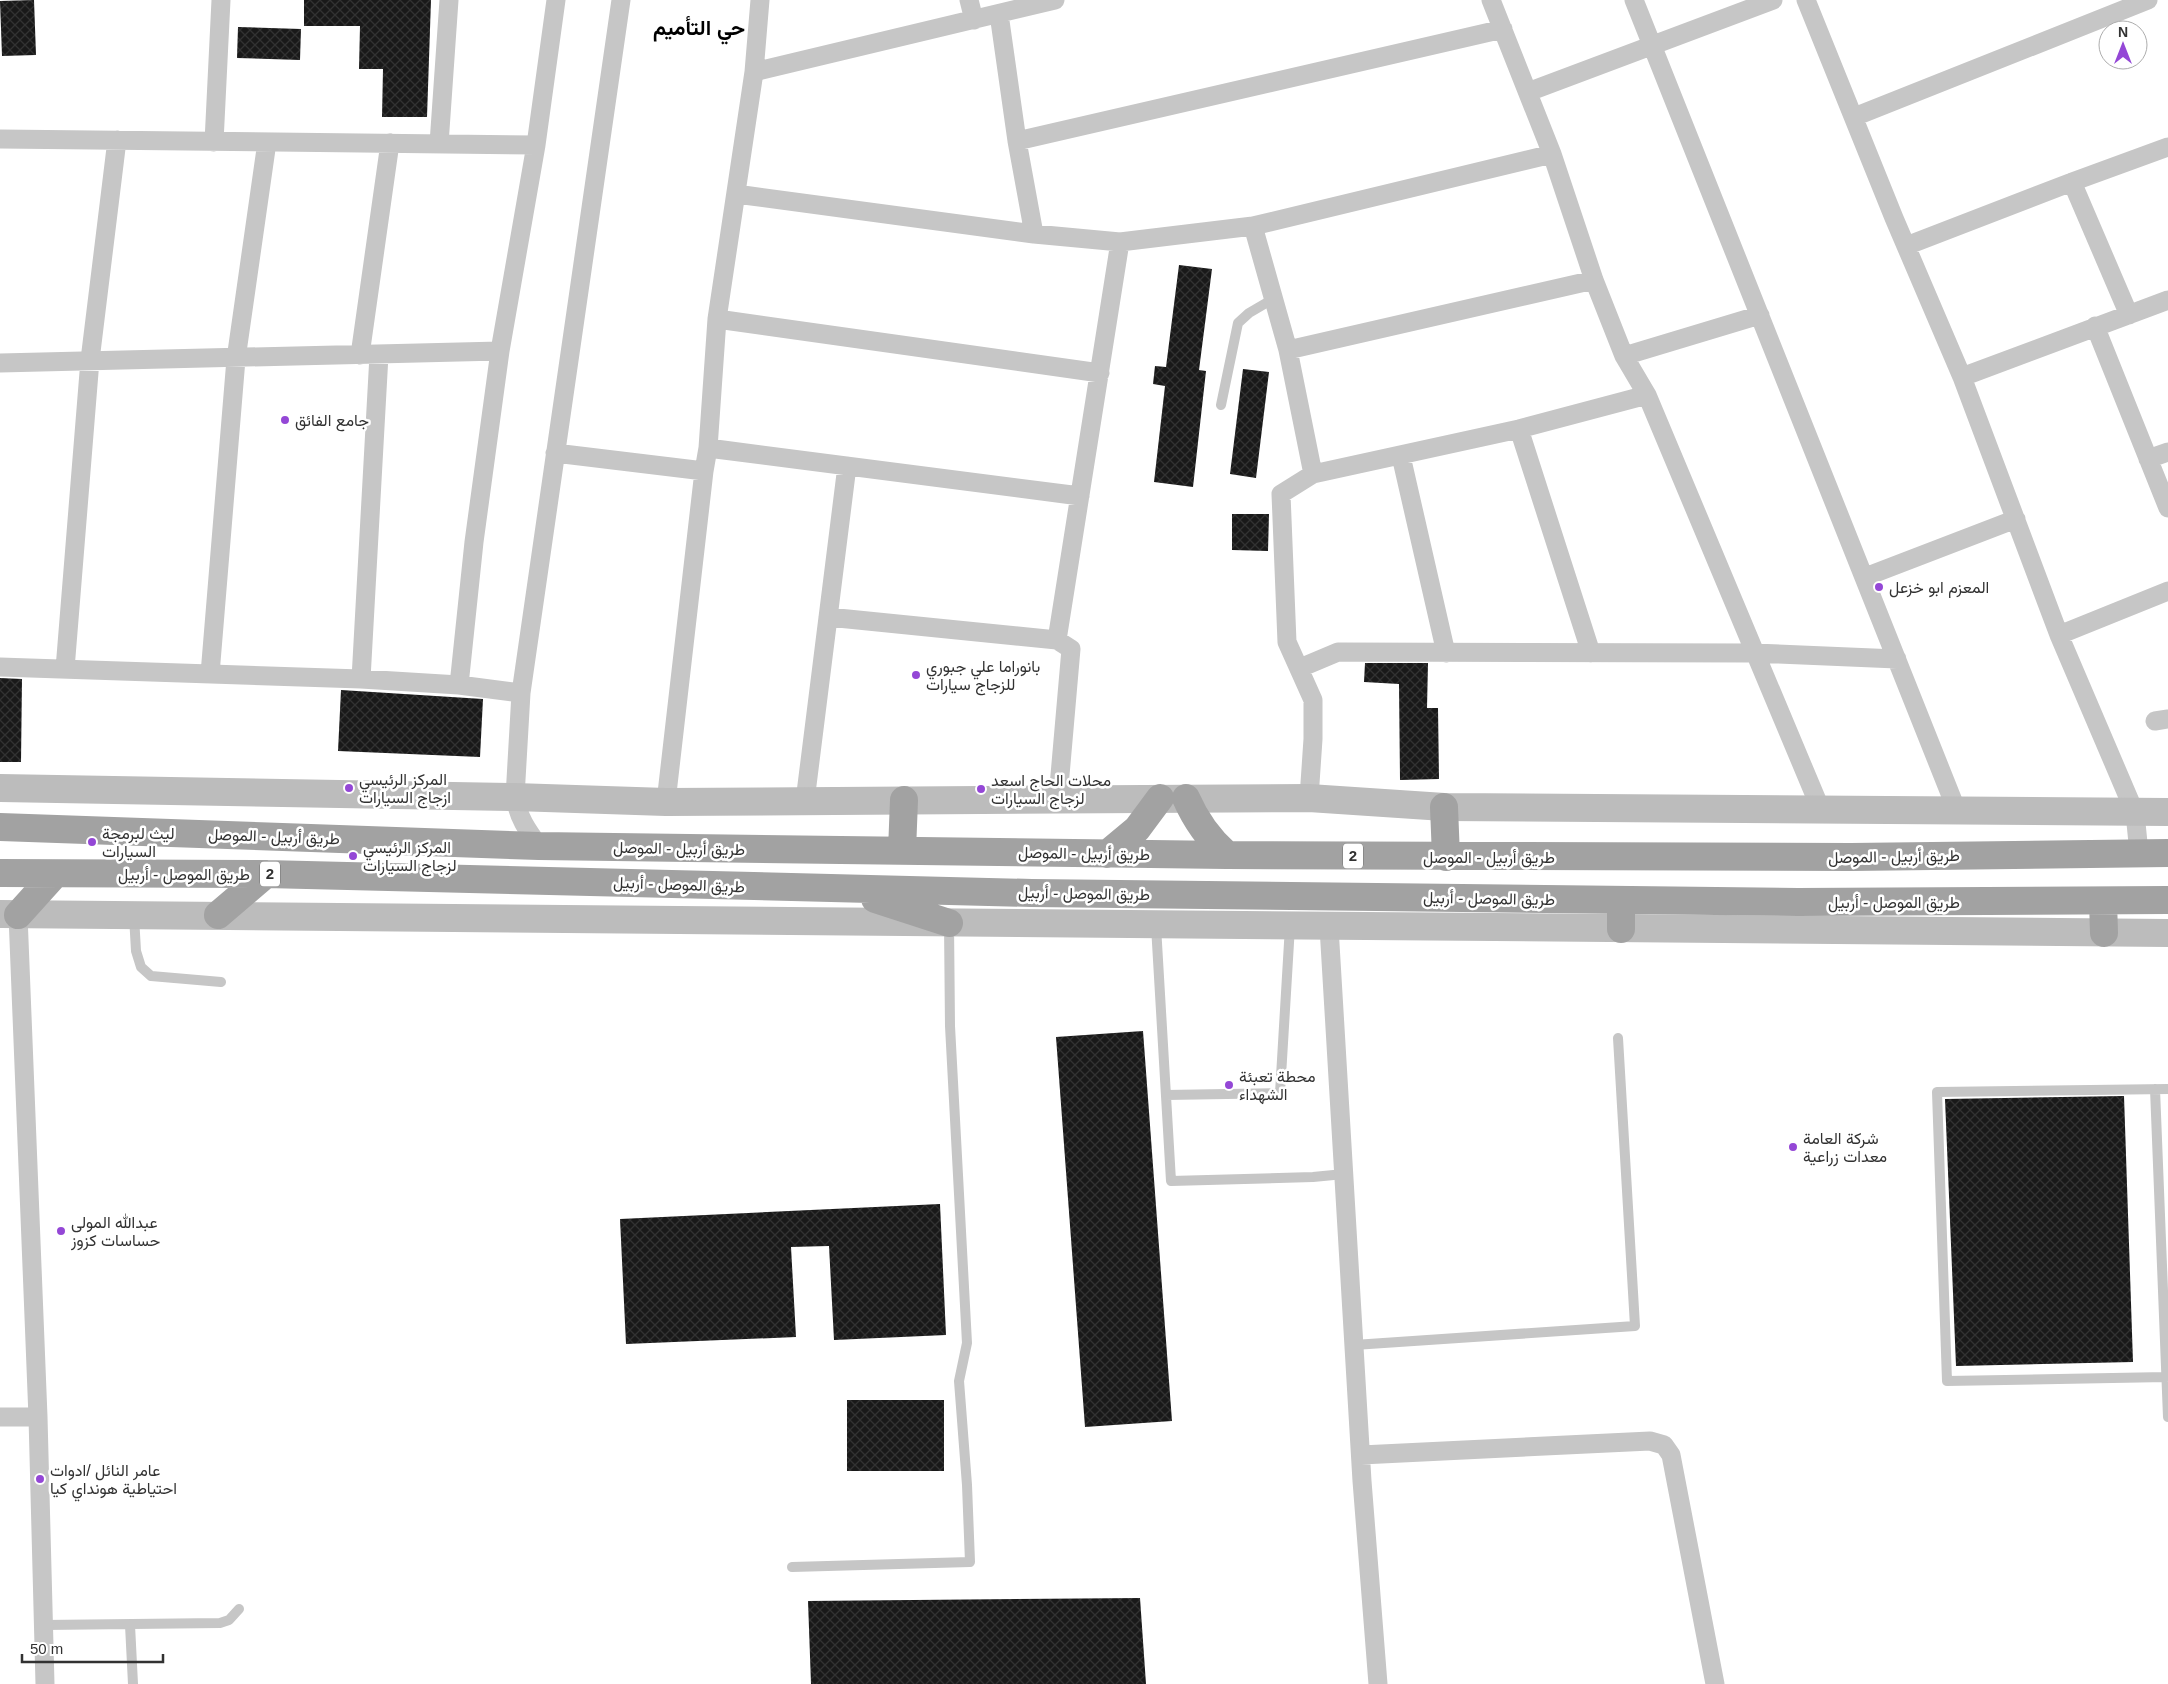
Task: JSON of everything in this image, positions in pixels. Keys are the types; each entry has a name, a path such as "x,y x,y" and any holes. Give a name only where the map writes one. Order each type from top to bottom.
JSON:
{"highway":[{"path":"1107,854 1173,798 1195,818 1215,844 1227,855"},
{"path":"902,851 904,800"},
{"path":"1444,807 1446,857"},
{"name":"طريق أربيل - الموصل","path":"0,826 539,846 1107,854 1446,857 1851,857 2168,852"},
{"path":"539,846 540,880"},
{"name":"طريق الموصل - أربيل","path":"0,873 266,874 540,880 848,890 1621,900 1798,902 2168,900"},
{"path":"9,915 55,874"},
{"path":"218,915 266,874"},
{"path":"848,890 949,922"},
{"path":"1621,900 1621,929"},
{"path":"2103,901 2104,933"}],"main road":[{"path":"0,788 515,797 666,802 1058,798 1309,798 1444,807 2168,812"},
{"path":"9,915 218,915 1329,927 2168,933"}],"street":[{"path":"214,142 221,0"},
{"path":"439,144 449,0"},
{"path":"458,685 474,542 500,351 536,145 556,0"},
{"path":"539,846 522,823 515,797 521,693 621,0"},
{"path":"666,802 708,448 717,319 754,72 760,0"},
{"path":"969,0 974,20"},
{"path":"754,72 1055,0"},
{"path":"1491,0 1552,154 1594,280 1624,356 1647,395 1821,810"},
{"path":"1634,0 1957,811"},
{"path":"1528,92 1773,0"},
{"path":"1806,0 1906,246 1962,377 2059,635 2136,813 2139,853"},
{"path":"1854,116 2148,0"},
{"path":"999,14 1017,141 1034,234"},
{"path":"1017,141 1503,29"},
{"path":"0,139 536,145"},
{"path":"65,669 90,360 116,140"},
{"path":"210,674 236,359 267,142"},
{"path":"361,678 369,355 390,144"},
{"path":"1906,246 2072,182 2168,148"},
{"path":"736,194 1034,234 1120,242 1253,226 1552,154"},
{"path":"2072,182 2129,315"},
{"path":"1253,226 1288,350 1314,474"},
{"path":"1057,640 1120,242"},
{"path":"1288,350 1594,280"},
{"path":"1962,377 2168,300"},
{"path":"1624,356 1760,315"},
{"path":"717,319 1100,373"},
{"path":"2095,326 2168,508"},
{"path":"0,363 236,359 500,351"},
{"path":"1309,798 1314,739 1314,700 1287,642 1280,494 1314,474 1519,429 1647,395"},
{"path":"1519,429 1591,653"},
{"path":"708,448 1080,496"},
{"path":"2148,459 2168,452"},
{"path":"555,453 704,471"},
{"path":"1401,456 1446,652"},
{"path":"805,801 847,466"},
{"path":"1865,577 2016,519"},
{"path":"2059,635 2168,591"},
{"path":"828,617 1057,640 1072,649 1058,798"},
{"path":"1300,668 1338,652 1754,653 1897,659"},
{"path":"0,667 361,678 458,685 521,693"},
{"path":"9,915 38,1417 46,1684"},
{"path":"1329,927 1361,1455 1378,1684"},
{"path":"0,1418 38,1417"},
{"path":"1361,1455 1650,1441 1664,1445 1671,1455 1715,1684"}],"lane":[{"path":"1221,405 1238,323 1249,313 1273,299"},
{"path":"134,915 136,951 141,967 151,976 221,982"},
{"path":"792,1567 970,1562 967,1485 959,1381 967,1343 950,1026 949,922"},
{"path":"1156,925 1171,1181 1313,1177 1344,1174"},
{"path":"1166,1095 1280,1092 1290,926"},
{"path":"1354,1345 1635,1326 1618,1038"},
{"path":"2166,1377 1947,1381 1937,1092 2168,1088"},
{"path":"2155,1089 2168,1417"},
{"path":"44,1625 220,1623 229,1620 239,1609"},
{"path":"130,1625 133,1684"}],"building":[{"path":"34,0 36,55 2,56 0,1"},
{"path":"304,0 431,0 427,117 382,117 383,69 359,69 360,26 304,26"},
{"path":"238,27 301,29 300,60 237,58"},
{"path":"1179,265 1212,269 1199,370 1206,371 1193,487 1154,482 1165,386 1153,384 1155,366 1166,367"},
{"path":"1243,369 1269,372 1256,478 1230,474"},
{"path":"1232,514 1269,514 1268,551 1232,550"},
{"path":"1365,663 1428,663 1427,708 1438,708 1439,779 1400,780 1399,684 1364,682"},
{"path":"0,678 22,679 21,762 0,762"},
{"path":"341,690 483,699 480,757 338,751"},
{"path":"1143,1031 1172,1421 1085,1427 1056,1037"},
{"path":"2124,1096 2133,1362 1956,1366 1945,1099"},
{"path":"940,1204 946,1335 834,1340 829,1246 791,1247 796,1337 626,1344 620,1219"},
{"path":"847,1400 944,1400 944,1471 847,1471"},
{"path":"1140,1598 1146,1684 811,1684 808,1601"}],"place":[{"name":"جامع الفائق","path":"285,420"},
{"name":"المعزم ابو خزعل","path":"1879,587"},
{"name":"بانوراما علي جبوري للزجاج سيارات","path":"916,675"},
{"name":"المركز الرئيسي ازجاج السيارات","path":"349,788"},
{"name":"محلات الحاج اسعد لزجاج السيارات","path":"981,789"},
{"name":"ليث لبرمجة السيارات","path":"92,842"},
{"name":"المركز الرئيسي لزجاج السيارات","path":"353,856"},
{"name":"محطة تعبئة الشهداء","path":"1229,1085"},
{"name":"شركة العامة معدات زراعية","path":"1793,1147"},
{"name":"عبدالله المولى حساسات كزوز","path":"61,1231"},
{"name":"عامر النائل /ادوات احتياطية هونداي كيا","path":"40,1479"}],"district":[{"name":"حي التأميم","path":"699,28"}]}
